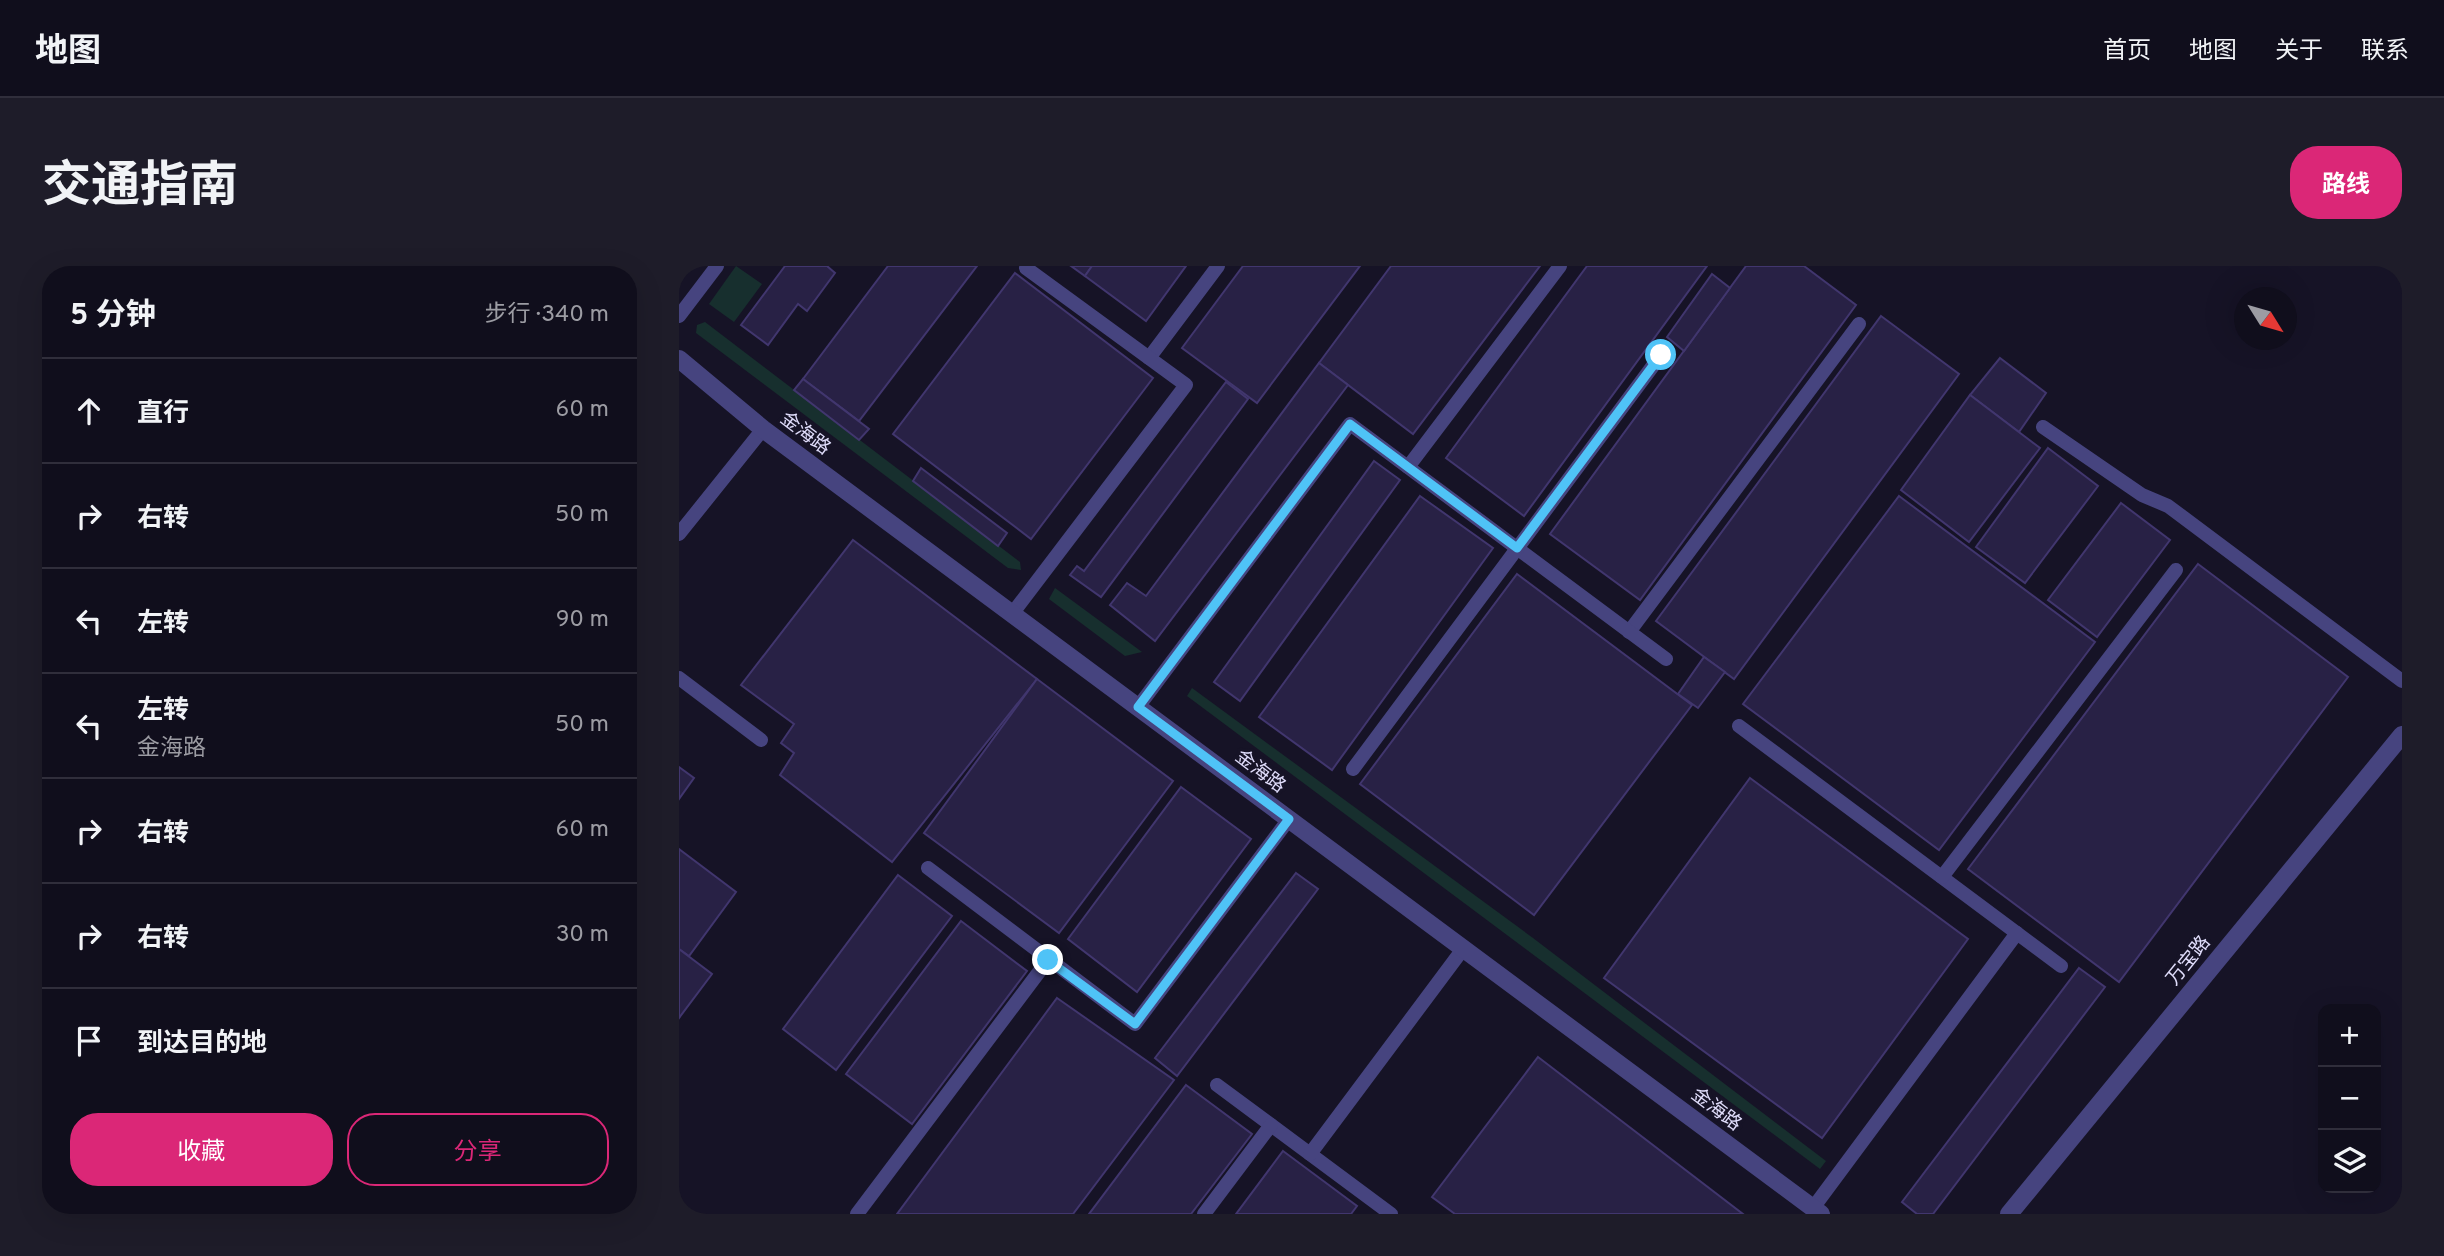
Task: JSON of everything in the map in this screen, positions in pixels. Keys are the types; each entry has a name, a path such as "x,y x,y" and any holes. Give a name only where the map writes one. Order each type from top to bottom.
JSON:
{"street":[{"name":"金海路","path":"679,359 762,429 1817,1211"},
{"name":"万宝路","path":"2009,1214 2402,734"}],"lane":[{"path":"679,316 717,266"},
{"path":"1149,358 1218,266"},
{"path":"1408,467 1560,266"},
{"path":"1012,614 1186,385 1025,268"},
{"path":"1629,632 1859,324"},
{"path":"1353,769 1661,355"},
{"path":"1138,707 1350,424 1666,659"},
{"path":"2043,427 2142,495 2168,506 2402,681"},
{"path":"679,534 762,429"},
{"path":"1942,877 2176,570"},
{"path":"679,678 761,740"},
{"path":"1739,726 2061,966"},
{"path":"928,868 1135,1024 1289,819"},
{"path":"1817,1211 2017,933"},
{"path":"1310,1154 1463,949"},
{"path":"857,1214 1048,960"},
{"path":"1217,1085 1382,1211"},
{"path":"1204,1214 1272,1125"}],"green space":[{"path":"736,266 762,284 734,322 709,304"},
{"path":"705,322 1020,562 1021,570 1008,568 696,333 697,325"},
{"path":"1055,588 1142,652 1125,656 1049,599"},
{"path":"1192,688 1533,938 1826,1161 1820,1169 1187,696"}],"building":[{"path":"785,266 827,266 835,273 807,311 798,304 768,345 741,325"},
{"path":"888,266 977,266 859,421 803,379"},
{"path":"1071,266 1092,266 1085,276"},
{"path":"1092,266 1186,266 1146,321 1085,276"},
{"path":"1243,266 1360,266 1257,403 1182,348"},
{"path":"1391,266 1540,266 1413,434 1319,363"},
{"path":"1587,266 1707,266 1524,516 1446,458"},
{"path":"1746,266 1804,266 1856,305 1640,600 1550,534"},
{"path":"1015,273 1153,378 1031,539 893,434"},
{"path":"1712,274 1730,288 1684,351 1667,337"},
{"path":"1881,316 1959,374 1734,679 1656,621"},
{"path":"2000,358 2046,393 2019,432 1970,395"},
{"path":"1319,363 1348,385 1155,641 1110,605 1127,583 1146,596"},
{"path":"803,379 869,429 859,440 794,390"},
{"path":"1226,382 1248,399 1101,597 1070,575 1077,566 1084,571"},
{"path":"1970,395 2040,448 1969,542 1901,490"},
{"path":"2048,448 2098,486 2025,583 1976,547"},
{"path":"1374,461 1400,480 1240,701 1214,682"},
{"path":"921,468 1007,533 998,546 913,481"},
{"path":"1420,496 1493,548 1332,770 1259,717"},
{"path":"1899,496 2095,642 1939,850 1743,704"},
{"path":"2121,503 2170,540 2097,637 2048,600"},
{"path":"853,540 1037,679 892,862 780,775 794,753 781,743 794,724 741,685"},
{"path":"2198,564 2348,677 2119,982 1968,869"},
{"path":"1517,574 1692,705 1534,915 1360,784"},
{"path":"1704,657 1725,672 1698,708 1678,694"},
{"path":"1037,679 1173,781 1059,933 924,833"},
{"path":"679,767 694,778 679,799"},
{"path":"1750,778 1968,939 1822,1138 1604,978"},
{"path":"1181,787 1251,839 1137,992 1068,939"},
{"path":"679,849 736,892 689,956 679,949"},
{"path":"1296,873 1318,889 1177,1076 1155,1058"},
{"path":"898,875 952,916 836,1070 783,1029"},
{"path":"961,921 1027,971 912,1124 846,1074"},
{"path":"679,949 712,974 679,1018"},
{"path":"2079,968 2105,987 1933,1214 1917,1214 1902,1202"},
{"path":"1057,998 1174,1080 1073,1214 897,1214"},
{"path":"1538,1057 1743,1214 1455,1214 1432,1197"},
{"path":"1186,1085 1252,1134 1191,1214 1089,1214"},
{"path":"1283,1151 1357,1206 1351,1214 1236,1214"}],"route":[{"path":"1048,960 1135,1024 1289,819 1138,707 1350,424 1517,548 1661,355"}]}
